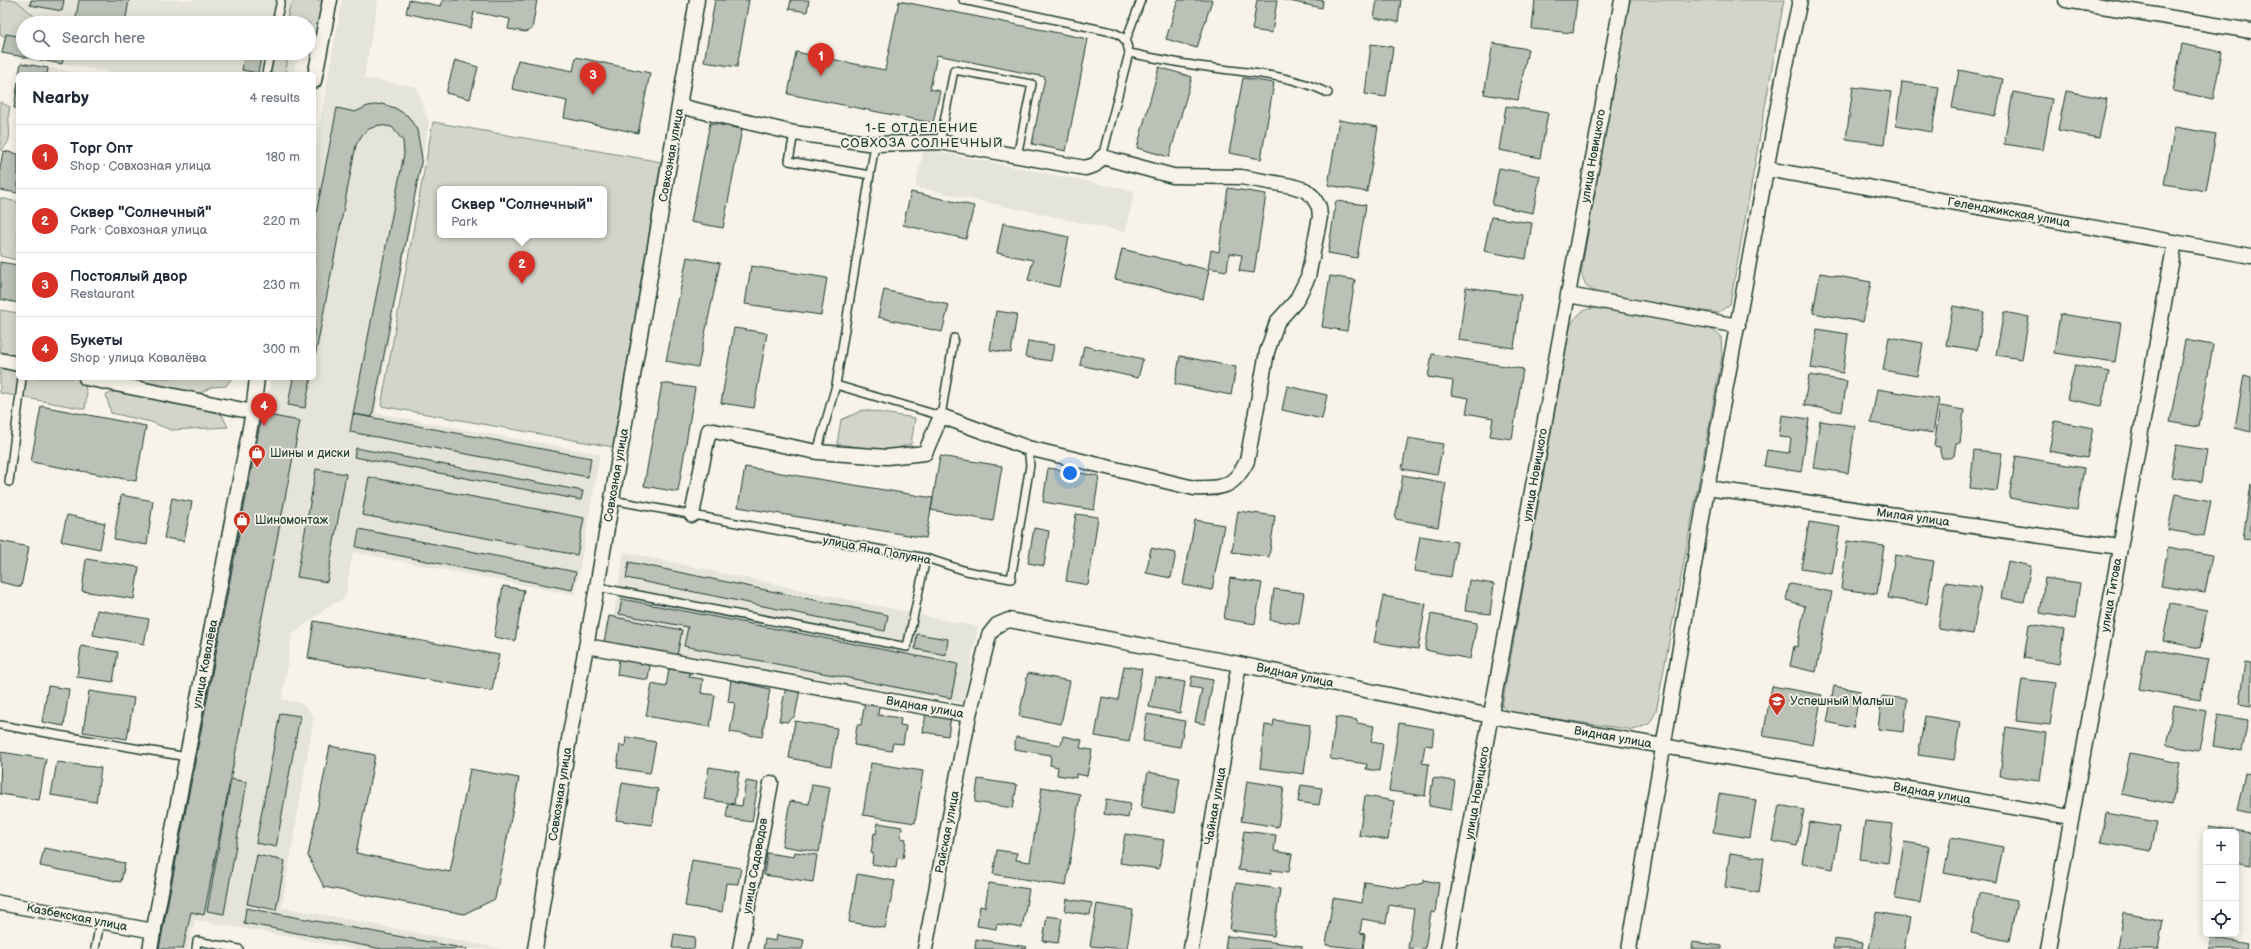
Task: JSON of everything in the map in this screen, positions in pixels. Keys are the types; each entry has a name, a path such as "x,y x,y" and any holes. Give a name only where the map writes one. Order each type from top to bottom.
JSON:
{"street":[{"path":"316,72 330,0"},
{"name":"Совхозная улица","path":"535,949 569,739 597,588 697,0"},
{"name":"улица Новицкого","path":"1448,949 1622,0"},
{"path":"1629,949 1707,488 1800,0"},
{"path":"2066,0 2251,31"},
{"path":"679,106 794,133 875,144 940,142 1085,168 1095,165 1102,157 1173,176 1217,175 1241,177 1305,190 1313,197 1319,207 1320,217 1308,277 1296,301 1277,322 1267,352 1247,461 1239,476 1228,485 1212,489 1194,488 1028,448 941,416 925,453 887,457 817,452 709,430 692,515"},
{"name":"Геленджикская улица","path":"1767,169 2251,256"},
{"name":"улица Титова","path":"2048,949 2070,817 2175,242"},
{"path":"1568,295 1738,326"},
{"path":"0,360 16,364"},
{"path":"96,380 253,412"},
{"name":"улица Ковалёва","path":"150,949 253,412 257,380"},
{"name":"Милая улица","path":"1707,488 2119,547"},
{"name":"Видная улица","path":"586,646 969,715 989,635 998,625 1009,620 1239,664 1491,716 2070,817"},
{"name":"Чайная улица","path":"1191,949 1239,664"},
{"name":"Райская улица","path":"925,949 969,715"},
{"name":"улица Садоводов","path":"740,949 771,783"},
{"name":"Казбекская улица","path":"0,903 154,931"}],"lane":[{"path":"278,16 281,0"},
{"path":"963,0 992,3 1112,32 1121,35 1126,40 1129,53 1102,157"},
{"path":"1126,40 1141,0"},
{"path":"1129,53 1301,82 1328,93"},
{"path":"266,72 269,60"},
{"path":"940,142 954,70 1032,84 1017,156"},
{"path":"794,133 789,161 870,175"},
{"path":"817,452 836,386 875,144"},
{"path":"836,386 941,416 954,338"},
{"path":"8,482 22,380"},
{"name":"улица Яна Полуяна","path":"612,500 926,558 966,571 1011,579 1030,465 1028,448"},
{"path":"597,588 907,647 926,558"},
{"path":"0,725 187,757"},
{"path":"95,949 100,922"},
{"path":"196,949 197,941 239,949"}],"shaded area":[{"path":"0,0 16,0 34,16 16,16 15,42 0,34"},
{"path":"4,0 308,0 305,16 16,16 16,55 2,53 6,34"},
{"path":"295,0 326,0 317,43 316,16 288,16 290,6"},
{"path":"342,0 378,0 364,78 417,87 429,123 376,413 600,454 575,595 353,552 345,598 328,607 292,635 282,699 301,703 314,716 282,907 504,949 356,949 195,920 188,949 150,949 253,412 269,391 271,380 316,380 316,145"},
{"path":"1628,0 1784,0 1730,304 1718,313 1602,296 1587,287 1581,274"},
{"path":"41,60 297,60 294,72 109,72"},
{"path":"273,60 287,60 286,72 270,72"},
{"path":"21,63 72,72 19,72"},
{"path":"0,102 10,107 8,142 0,151"},
{"path":"433,122 661,162 613,447 381,406"},
{"path":"924,149 1135,191 1125,232 915,187"},
{"path":"0,198 16,202 16,260 0,256"},
{"path":"1601,307 1709,328 1721,336 1722,356 1656,712 1649,724 1634,730 1508,712 1502,706 1570,326 1582,312"},
{"path":"0,310 16,313 16,380 98,380 84,383 87,394 85,409 0,393"},
{"path":"131,380 230,380 226,386 211,387 195,396 155,398 166,403 211,408 222,415 228,427 171,430 151,422 111,413 106,395 130,386"},
{"path":"863,410 915,418 911,444 889,451 837,444 841,420"},
{"path":"624,552 978,627 963,703 609,642"}],"building":[{"path":"31,0 64,0 62,11 30,5"},
{"path":"79,0 129,0 126,16 76,16"},
{"path":"409,0 441,6 443,0 537,0 532,29 526,32 508,29 510,19 474,12 471,28 406,13"},
{"path":"715,0 749,0 737,67 704,62"},
{"path":"791,0 809,0 807,12 789,9"},
{"path":"1178,0 1212,0 1197,48 1166,39"},
{"path":"1257,0 1277,0 1272,33 1252,30"},
{"path":"1284,0 1323,0 1322,8"},
{"path":"1377,0 1401,0 1398,22 1374,18"},
{"path":"1535,0 1577,0 1573,33 1532,29"},
{"path":"899,1 1088,39 1066,151 1032,144 1045,77 937,55 930,89 940,91 933,123 788,94 796,52 885,70"},
{"path":"6,34 16,36 16,56 2,53"},
{"path":"1493,43 1528,49 1518,100 1484,94"},
{"path":"1371,44 1393,47 1386,97 1365,94"},
{"path":"2182,44 2222,52 2213,99 2173,91"},
{"path":"576,57 650,73 638,133 564,118 567,101 512,89 518,60 573,71"},
{"path":"40,60 63,60 62,64"},
{"path":"244,60 261,60 258,72 242,70"},
{"path":"455,60 478,67 470,99 446,93"},
{"path":"21,63 48,68 47,72 19,72"},
{"path":"1159,67 1192,77 1169,157 1137,148"},
{"path":"1959,70 2003,79 1996,116 1952,108"},
{"path":"1243,78 1274,83 1261,159 1229,153"},
{"path":"1902,82 1939,87 1932,132 1896,126"},
{"path":"1853,87 1891,92 1884,144 1846,139"},
{"path":"2066,91 2107,99 2099,138 2058,130"},
{"path":"2013,92 2052,99 2043,150 2004,144"},
{"path":"16,95 16,108 14,108"},
{"path":"382,104 395,108 408,116 417,130 422,158 372,417 353,414 404,154 403,141 392,127 379,125 369,129 362,135 356,145 316,352 316,214 337,108 355,112 368,106"},
{"path":"1506,106 1548,113 1540,158 1499,150"},
{"path":"1339,120 1378,127 1367,192 1328,185"},
{"path":"710,123 742,129 723,228 691,222"},
{"path":"2175,127 2216,134 2206,191 2164,184"},
{"path":"3,151 16,154 16,193 0,190 0,169"},
{"path":"1499,168 1540,176 1533,213 1492,205"},
{"path":"1228,188 1266,194 1254,273 1239,271 1242,255 1229,253 1227,271 1208,268 1211,250 1219,252"},
{"path":"911,192 974,206 966,239 903,225"},
{"path":"1336,201 1366,205 1357,258 1328,253"},
{"path":"1491,217 1532,223 1526,259 1484,251"},
{"path":"1003,223 1069,237 1059,287 1028,280 1033,260 997,253"},
{"path":"1122,249 1209,270 1203,299 1115,279"},
{"path":"687,257 720,263 698,367 666,361"},
{"path":"0,262 16,265 16,303 0,299"},
{"path":"751,266 827,278 821,315 745,304"},
{"path":"1820,273 1871,282 1863,322 1813,313"},
{"path":"1330,276 1355,280 1347,331 1322,327"},
{"path":"1466,287 1521,295 1514,348 1459,340"},
{"path":"884,290 949,305 942,332 878,317"},
{"path":"1953,306 1984,312 1977,350 1946,345"},
{"path":"996,311 1017,314 1011,353 990,350"},
{"path":"2004,312 2029,317 2022,359 1996,355"},
{"path":"2060,314 2121,323 2115,362 2054,353"},
{"path":"734,328 767,333 754,408 721,403"},
{"path":"1817,329 1848,334 1843,373 1811,368"},
{"path":"1889,337 1923,343 1917,376 1883,370"},
{"path":"2185,340 2213,345 2199,427 2170,422"},
{"path":"1028,341 1054,345 1051,361 1025,357"},
{"path":"1084,346 1143,359 1138,378 1080,365"},
{"path":"1432,354 1523,369 1512,439 1490,436 1493,418 1466,413 1469,398 1451,395 1453,381 1428,377"},
{"path":"1180,356 1236,367 1231,395 1175,384"},
{"path":"2075,365 2109,372 2101,406 2067,399"},
{"path":"1809,375 1847,381 1842,412 1804,405"},
{"path":"2244,375 2251,377 2251,432 2235,428"},
{"path":"293,380 311,380 305,408 288,405"},
{"path":"662,383 695,388 678,492 644,486"},
{"path":"1287,386 1327,395 1322,419 1282,410"},
{"path":"1877,389 1939,399 1933,433 1871,423"},
{"path":"41,406 146,426 136,481 31,462"},
{"path":"1940,406 1964,410 1960,443 1956,443 1954,456 1949,458 1942,458 1940,447 1934,446"},
{"path":"262,414 300,421 204,915 191,912 183,949 159,949"},
{"path":"353,414 591,458 588,477 350,432"},
{"path":"1782,415 1809,419 1801,472 1764,466 1767,450 1789,453 1791,438 1779,437"},
{"path":"1820,421 1855,426 1848,473 1813,468"},
{"path":"2055,421 2093,428 2087,458 2049,451"},
{"path":"1408,438 1443,444 1437,475 1402,469"},
{"path":"2176,445 2207,450 2202,482 2171,477"},
{"path":"356,448 583,491 581,500 354,457"},
{"path":"1974,450 2002,453 1997,491 1970,488"},
{"path":"940,456 1002,466 993,521 931,510"},
{"path":"2016,456 2084,468 2077,510 2009,498"},
{"path":"745,467 933,498 926,538 738,507"},
{"path":"1048,468 1099,476 1094,510 1043,502"},
{"path":"316,469 346,474 327,582 297,577"},
{"path":"1403,475 1446,483 1438,527 1395,519"},
{"path":"369,477 584,518 577,555 362,515"},
{"path":"2251,484 2251,540 2243,539"},
{"path":"2175,494 2211,501 2204,536 2168,530"},
{"path":"121,495 153,501 147,545 114,539"},
{"path":"172,498 192,502 184,541 164,538"},
{"path":"1238,511 1275,516 1269,557 1232,552"},
{"path":"1076,514 1098,517 1088,585 1066,581"},
{"path":"67,515 105,523 100,549 61,541"},
{"path":"1195,520 1224,525 1212,590 1183,585"},
{"path":"1809,522 1840,527 1832,574 1801,569"},
{"path":"1034,528 1049,531 1044,566 1028,563"},
{"path":"359,529 576,572 572,590 356,547"},
{"path":"1420,536 1457,542 1451,577 1414,571"},
{"path":"0,541 29,547 21,587 0,582"},
{"path":"1847,541 1884,546 1877,594 1841,589"},
{"path":"2168,547 2212,555 2205,593 2161,586"},
{"path":"1151,548 1176,553 1171,578 1146,573"},
{"path":"1895,555 1934,561 1927,604 1888,598"},
{"path":"86,559 139,567 134,599 82,591"},
{"path":"2008,561 2031,566 2024,602 2001,598"},
{"path":"629,562 888,615 885,631 626,578"},
{"path":"1230,578 1262,583 1255,624 1224,619"},
{"path":"2045,578 2080,583 2075,619 2040,613"},
{"path":"1469,580 1494,584 1490,614 1465,611"},
{"path":"1945,582 1981,587 1973,634 1938,629"},
{"path":"1791,584 1832,592 1816,672 1790,666 1794,646 1797,647 1805,606 1786,600 1789,585"},
{"path":"503,586 524,590 515,641 494,637"},
{"path":"1274,589 1304,593 1299,624 1270,620"},
{"path":"1383,596 1426,604 1418,649 1374,642"},
{"path":"622,599 958,664 951,698 684,646 688,627 619,614"},
{"path":"2170,603 2207,610 2200,648 2163,641"},
{"path":"97,610 149,619 144,644 93,635"},
{"path":"1431,614 1477,623 1470,659 1425,650"},
{"path":"609,616 682,630 677,656 604,642"},
{"path":"314,621 499,655 492,691 308,658"},
{"path":"2029,624 2064,630 2059,664 2024,658"},
{"path":"917,634 948,639 946,655 915,649"},
{"path":"81,646 118,652 113,682 77,677"},
{"path":"2146,648 2208,659 2200,700 2139,689"},
{"path":"619,659 650,665 648,680 617,675"},
{"path":"2245,662 2251,663 2251,706 2239,704"},
{"path":"1124,666 1142,669 1129,742 1095,736 1102,697 1118,700"},
{"path":"669,669 690,672 689,677 703,679 701,693 715,695 710,727 646,716 652,684 666,687"},
{"path":"1028,673 1070,681 1061,724 1019,716"},
{"path":"1192,676 1213,680 1205,724 1195,722 1202,689 1190,687"},
{"path":"1155,677 1185,682 1180,713 1149,707"},
{"path":"2022,679 2056,683 2050,725 2016,721"},
{"path":"731,680 770,689 762,737 730,732 735,703 728,702"},
{"path":"48,686 69,689 64,726 42,722"},
{"path":"1772,686 1822,695 1813,745 1763,736"},
{"path":"1834,686 1860,691 1853,728 1827,722"},
{"path":"786,687 800,690 795,716 787,722 779,721"},
{"path":"89,691 134,698 127,739 83,732"},
{"path":"1882,696 1907,699 1904,732 1878,729"},
{"path":"865,702 879,705 878,715 901,718 900,725 906,726 903,744 893,743 891,751 854,745 857,725 861,725"},
{"path":"2174,705 2206,711 2199,751 2166,745"},
{"path":"280,713 300,716 276,847 256,843"},
{"path":"926,713 951,717 948,736 923,732"},
{"path":"1147,714 1185,721 1180,747 1143,741"},
{"path":"2218,715 2248,720 2242,751 2213,746"},
{"path":"1925,716 1960,722 1954,760 1918,755"},
{"path":"1336,717 1357,720 1357,723 1374,726 1371,742 1383,744 1379,771 1366,769 1367,764 1330,759"},
{"path":"1274,720 1310,725 1304,774 1260,768 1265,725 1273,726"},
{"path":"795,721 837,728 831,766 789,758"},
{"path":"1399,723 1434,729 1432,746 1425,745 1422,763 1429,764 1425,796 1389,791"},
{"path":"2006,727 2046,733 2040,781 2000,776"},
{"path":"1063,736 1082,740 1080,748 1092,750 1087,776 1076,774 1076,778 1057,775 1058,767 1050,765 1051,755 1014,749 1016,737 1061,745"},
{"path":"626,737 656,742 650,773 617,768 620,745 625,746"},
{"path":"330,746 375,755 356,853 450,872 470,769 519,778 495,899 464,914 324,887 308,856"},
{"path":"1,752 46,759 39,800 0,794"},
{"path":"2130,753 2180,763 2172,804 2121,794"},
{"path":"57,762 101,768 96,802 51,795"},
{"path":"871,763 923,771 915,823 863,815"},
{"path":"709,767 739,772 734,804 704,799"},
{"path":"1148,772 1180,778 1174,813 1141,807"},
{"path":"2245,773 2251,774 2251,814 2237,811"},
{"path":"1433,778 1455,781 1451,810 1429,806"},
{"path":"231,779 247,782 224,914 207,911"},
{"path":"978,779 1017,785 1013,808 975,802"},
{"path":"746,781 758,783 752,822 726,818 728,804 742,806"},
{"path":"1247,781 1284,787 1278,827 1241,821"},
{"path":"622,783 658,789 652,825 616,820"},
{"path":"812,784 830,787 819,852 782,846 790,801 809,804"},
{"path":"1301,785 1322,788 1319,805 1298,802"},
{"path":"1042,787 1080,794 1066,886 993,874 997,850 1017,853 1016,860 1030,862"},
{"path":"1719,794 1756,800 1750,838 1713,832"},
{"path":"1365,796 1394,801 1388,840 1359,835"},
{"path":"1106,799 1131,803 1128,818 1104,814"},
{"path":"1779,805 1804,810 1797,846 1772,841"},
{"path":"2106,813 2157,822 2151,851 2101,842"},
{"path":"1865,821 1893,824 1888,863 1860,859"},
{"path":"1809,822 1840,827 1833,869 1802,863"},
{"path":"878,823 902,827 901,838 906,839 903,859 897,858 896,868 872,864 873,853 871,853 874,833 876,834"},
{"path":"2209,826 2227,829 2209,829"},
{"path":"1244,831 1276,835 1274,851 1292,854 1289,872 1271,870 1271,874 1238,870"},
{"path":"2239,831 2251,833 2251,865 2239,863"},
{"path":"1125,834 1164,840 1159,869 1120,863"},
{"path":"1951,837 2003,847 1996,883 1944,873"},
{"path":"1904,842 1929,846 1920,903 1895,899"},
{"path":"44,848 125,863 121,882 40,866"},
{"path":"795,852 817,855 813,882 764,875 767,853 794,857"},
{"path":"1730,853 1764,858 1759,893 1725,887"},
{"path":"257,855 285,861 276,910 247,904"},
{"path":"692,860 741,868 738,884 726,883 722,912 685,906"},
{"path":"857,874 895,881 885,928 849,922"},
{"path":"1424,880 1439,883 1435,913 1431,912 1425,949 1408,948 1414,909 1389,905 1386,923 1362,919 1360,933 1365,934 1363,949 1326,945 1333,898 1362,903 1365,882 1402,888 1424,883"},
{"path":"989,883 1029,889 1022,928 997,924 996,929 977,926 980,906 985,907"},
{"path":"1236,883 1280,889 1274,936 1230,930"},
{"path":"1979,893 2017,900 2009,941 1971,933"},
{"path":"1067,899 1092,903 1090,915 1065,911"},
{"path":"1097,904 1133,910 1127,949 1090,946"},
{"path":"246,908 467,949 382,949 244,923"},
{"path":"1876,912 1910,918 1904,949 1869,949"},
{"path":"2124,913 2163,921 2158,949 2129,949 2118,947"},
{"path":"1047,916 1062,918 1058,943 1043,941"},
{"path":"674,934 695,937 694,949 672,948"},
{"path":"777,935 804,940 802,949 763,949 765,939 776,941"},
{"path":"1227,936 1302,946 1302,949 1225,949"},
{"path":"2211,937 2248,944 2247,949 2209,949"},
{"path":"976,939 1027,947 1026,949 975,949"},
{"path":"1834,939 1863,943 1862,949 1833,949"},
{"path":"1692,942 1722,946 1722,949 1691,949"}],"place":[{"name":"Торг Опт","path":"821,76"},
{"name":"Постоялый двор","path":"593,95"},
{"name":"Сквер \"Солнечный\"","path":"522,284"},
{"name":"Букеты","path":"264,426"},
{"name":"Шины и диски","path":"257,468"},
{"name":"Шиномонтаж","path":"242,535"},
{"name":"Успешный Малыш","path":"1777,716"}],"district":[{"name":"1-Е ОТДЕЛЕНИЕ СОВХОЗА СОЛНЕЧНЫЙ","path":"922,134"}]}
